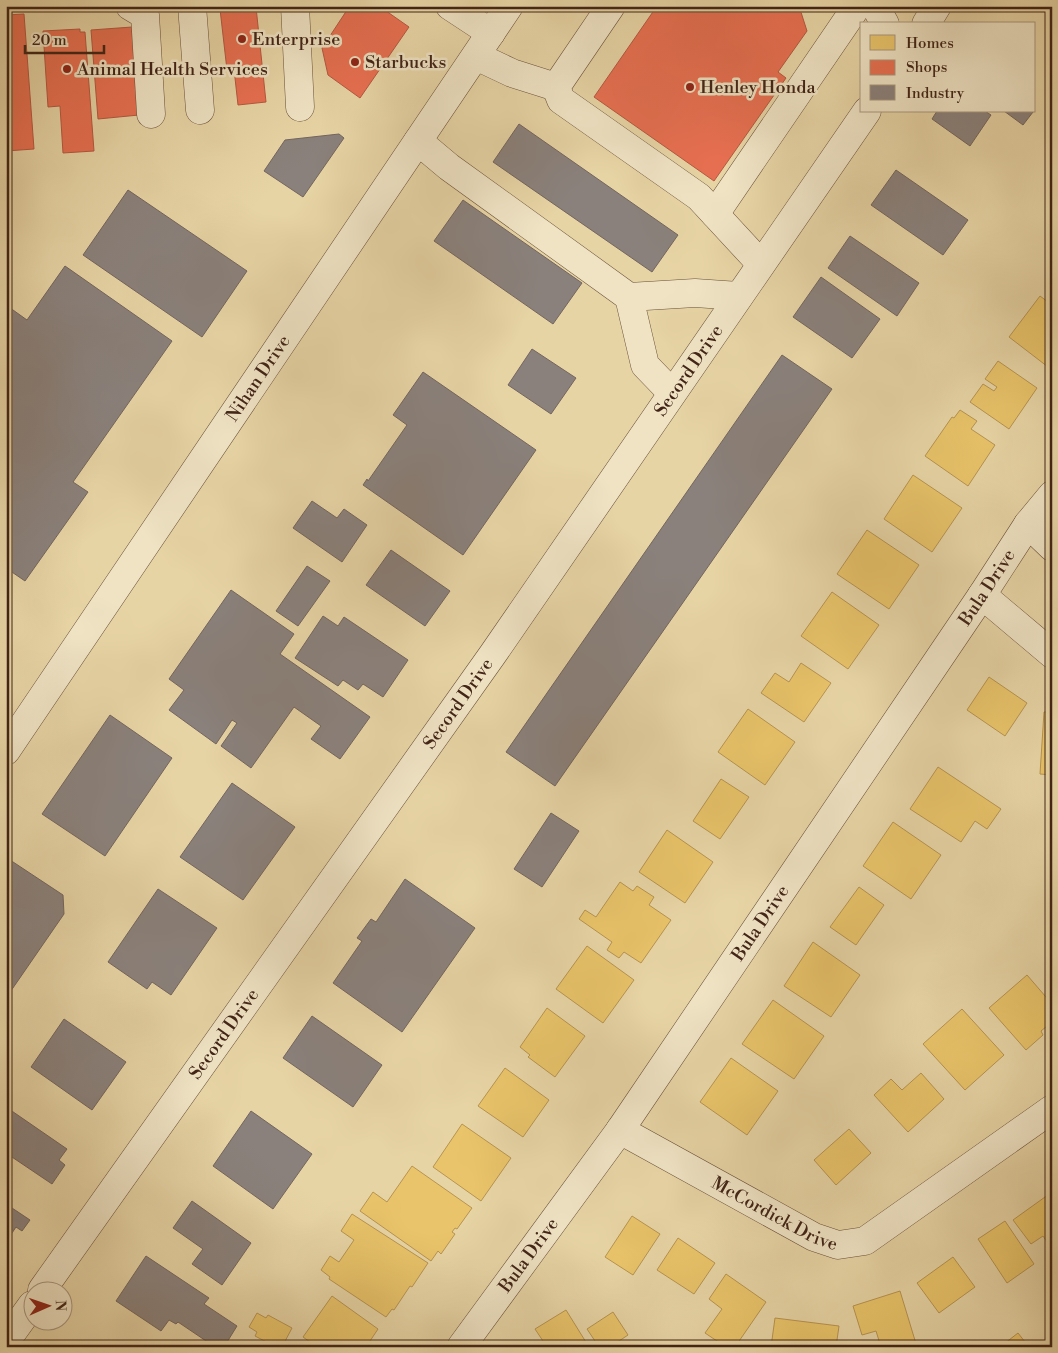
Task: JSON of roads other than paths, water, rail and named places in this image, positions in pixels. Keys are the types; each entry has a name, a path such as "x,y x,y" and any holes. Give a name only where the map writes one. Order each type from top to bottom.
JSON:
{"street":[{"path":"130,6 144,15 151,114"},
{"path":"192,6 200,110"},
{"path":"295,6 300,107"},
{"path":"450,6 491,33"},
{"name":"Nihan Drive","path":"6,751 509,6"},
{"path":"556,87 611,6"},
{"path":"715,214 857,6"},
{"path":"875,6 884,22"},
{"path":"927,22 937,6"},
{"path":"476,56 512,73 556,87 562,100 699,198 761,264"},
{"name":"Secord Drive","path":"49,1280 493,654 866,112"},
{"path":"418,141 449,167 628,297 695,293 739,296"},
{"path":"628,297 645,365 672,393"},
{"name":"Bula Drive","path":"461,1347 620,1130 1028,524 1052,496"},
{"path":"1028,524 1052,547"},
{"path":"982,595 1052,654"},
{"name":"McCordick Drive","path":"620,1130 814,1237 838,1245 865,1241 1052,1109"},
{"path":"6,1342 22,1319"}],"place":[{"name":"Enterprise","path":"242,39"},
{"name":"Starbucks","path":"355,62"},
{"name":"Animal Health Services","path":"67,69"},
{"name":"Henley Honda","path":"690,87"}]}
